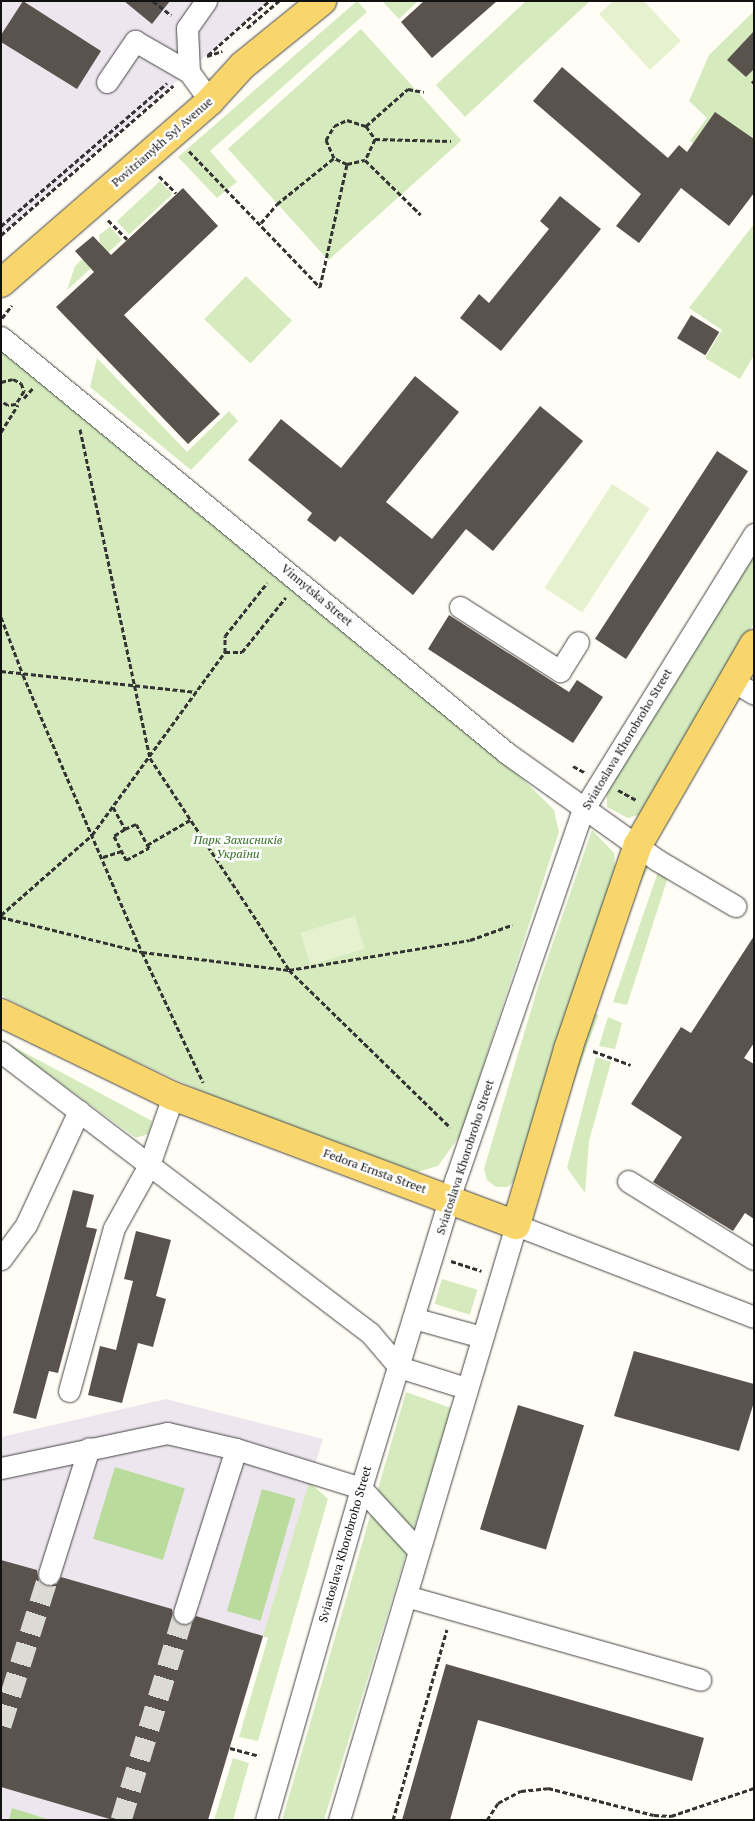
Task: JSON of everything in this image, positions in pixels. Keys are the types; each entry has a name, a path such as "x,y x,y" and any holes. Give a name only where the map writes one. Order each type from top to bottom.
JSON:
{"main road":[{"name":"Povitrianykh Syl Avenue","path":"1,283 210,101 243,65 322,1"},
{"path":"516,1225 568,1049 638,845 657,811 743,687 754,644"},
{"name":"Fedora Ernsta Street","path":"1,1014 173,1096 516,1225"}],"street":[{"path":"206,1 187,28 192,65 210,101"},
{"path":"107,82 135,41 192,65"},
{"name":"Vinnytska Street","path":"1,337 508,754 583,810 678,873 735,906"},
{"name":"Sviatoslava Khorobroho Street","path":"266,1820 360,1488 413,1318 583,810 754,534"},
{"path":"460,607 560,671 578,642"},
{"path":"1,1052 370,1333 399,1367 466,1388"},
{"path":"69,1391 114,1228 149,1165 173,1096"},
{"path":"1,1258 26,1225 79,1112"},
{"path":"628,1181 754,1259"},
{"path":"339,1820 516,1225"},
{"name":"Fedora Ernsta Street","path":"516,1225 754,1317"},
{"path":"413,1318 482,1337"},
{"path":"1,1468 167,1433 236,1449 360,1488 418,1550"},
{"path":"49,1574 89,1448"},
{"path":"184,1613 236,1449"},
{"path":"406,1596 700,1680"}],"path":[{"path":"153,1 164,10"},
{"path":"1,226 269,1"},
{"path":"1,235 192,65 223,50 279,1"},
{"path":"366,126 408,89 424,92"},
{"path":"365,160 347,164 334,158 326,140 334,126 347,120 366,126 375,139"},
{"path":"375,139 451,141"},
{"path":"365,160 375,139"},
{"path":"187,149 261,222 320,288 347,164"},
{"path":"261,222 334,158"},
{"path":"365,160 421,216"},
{"path":"158,176 176,193"},
{"path":"108,219 127,239"},
{"path":"1,306 6,310 1,317"},
{"path":"1,317 7,310"},
{"path":"2,382 8,374"},
{"path":"1,432 20,402 24,391 21,383 13,378 2,382"},
{"path":"1,401 8,405 20,402 34,388"},
{"path":"79,426 150,758 289,970 450,1127"},
{"path":"1,916 92,835 150,758 225,652 225,636 269,581 285,569"},
{"path":"225,652 242,652 287,596"},
{"path":"1,617 23,675 142,952 204,1085"},
{"path":"1,671 23,675 197,692"},
{"path":"573,766 657,811"},
{"path":"113,807 125,829"},
{"path":"147,845 190,820"},
{"path":"136,824 147,845 149,848 126,860 114,836 136,824"},
{"path":"103,858 122,851"},
{"path":"1,916 142,952 289,970 470,940 512,925"},
{"path":"593,1051 631,1064"},
{"path":"450,1261 486,1273"},
{"path":"393,1820 453,1609"},
{"path":"230,1748 259,1756"},
{"path":"487,1820 498,1803 521,1791 548,1788 654,1815 671,1816 754,1788"}],"shaded area":[{"path":"1,1 269,1 1,234"},
{"path":"166,1399 323,1439 208,1820 1,1820 1,1437"}],"green space":[{"path":"357,1 367,12 210,151 237,182 217,198 178,157"},
{"path":"382,1 418,1 399,19"},
{"path":"526,1 590,1 465,117 436,85"},
{"path":"613,1 644,1 681,41 650,70 599,14"},
{"path":"754,11 754,185 690,141 707,118 689,101 709,55"},
{"path":"361,29 461,140 328,260 228,149"},
{"path":"160,181 172,194 129,234 117,221"},
{"path":"754,224 754,355 740,379 705,358 722,330 689,308"},
{"path":"110,227 122,240 67,290 75,266 100,243 99,235"},
{"path":"246,276 292,320 250,364 204,319"},
{"name":"Парк Захисників України","path":"1,349 286,576 527,783 554,810 559,832 461,1134 438,1166 417,1172 208,1094 69,1031 1,995"},
{"path":"97,358 187,452 229,411 238,421 191,470 90,387"},
{"path":"612,484 650,509 582,613 544,588"},
{"path":"754,548 754,623 641,814 628,818 607,807 607,792"},
{"path":"592,830 614,853 615,867 517,1180 507,1187 496,1187 487,1180 484,1169 539,983"},
{"path":"639,858 650,864 581,990 569,984"},
{"path":"658,872 668,877 627,1005 613,1002"},
{"path":"355,916 365,949 310,965 300,933"},
{"path":"587,1011 598,1015 564,1108 553,1104"},
{"path":"608,1017 622,1023 615,1049 599,1046"},
{"path":"1,1040 152,1121 148,1134 136,1138"},
{"path":"596,1057 611,1062 589,1141 585,1193 567,1168"},
{"path":"442,1279 477,1290 470,1315 434,1304"},
{"path":"406,1392 451,1408 324,1820 282,1820"},
{"path":"115,1467 185,1488 163,1560 93,1539"},
{"path":"309,1482 328,1499 258,1741 239,1737 268,1638 263,1636"},
{"path":"262,1489 296,1499 261,1621 227,1611"},
{"path":"233,1758 249,1763 233,1820 214,1820"},
{"path":"12,1808 50,1820 9,1820"}],"building":[{"path":"23,1 101,51 77,89 1,42 1,35"},
{"path":"124,1 170,1 152,24"},
{"path":"424,1 497,1 432,58 401,22"},
{"path":"754,31 754,69 746,77 727,60"},
{"path":"562,67 668,158 679,145 687,152 715,112 754,139 754,193 729,226 681,188 639,243 616,226 641,194 533,101"},
{"path":"183,188 218,226 124,315 220,414 188,444 56,307 94,272 75,251 93,236 111,255"},
{"path":"560,196 601,229 501,351 460,318 479,294 489,303 549,229 540,221"},
{"path":"691,315 719,332 705,355 677,338"},
{"path":"415,376 459,412 386,502 432,539 540,406 583,441 493,551 466,529 413,595 340,536 335,542 307,520 312,513 248,460 281,419 341,468"},
{"path":"717,451 748,471 626,659 595,639"},
{"path":"449,615 569,692 577,680 603,697 573,743 428,649"},
{"path":"754,936 754,1043 744,1058 754,1064 754,1219 745,1213 733,1231 653,1182 682,1137 631,1104 681,1027 691,1033"},
{"path":"73,1190 94,1195 86,1227 97,1229 58,1373 49,1371 36,1419 13,1413"},
{"path":"136,1231 171,1240 156,1296 166,1299 153,1347 138,1343 122,1403 88,1395 100,1346 116,1350 133,1281 124,1279"},
{"path":"634,1351 754,1384 754,1402 739,1451 614,1416"},
{"path":"518,1405 584,1425 546,1549 480,1529"},
{"path":"1,1560 37,1570 39,1582 46,1586 57,1584 61,1577 172,1609 174,1621 181,1625 192,1623 196,1616 263,1636 208,1820 113,1820 1,1787"},
{"path":"446,1664 704,1738 692,1781 478,1720 450,1820 402,1820"}],"tunnel":[{"path":"1,1725 49,1574"},
{"path":"121,1820 184,1613"}]}
